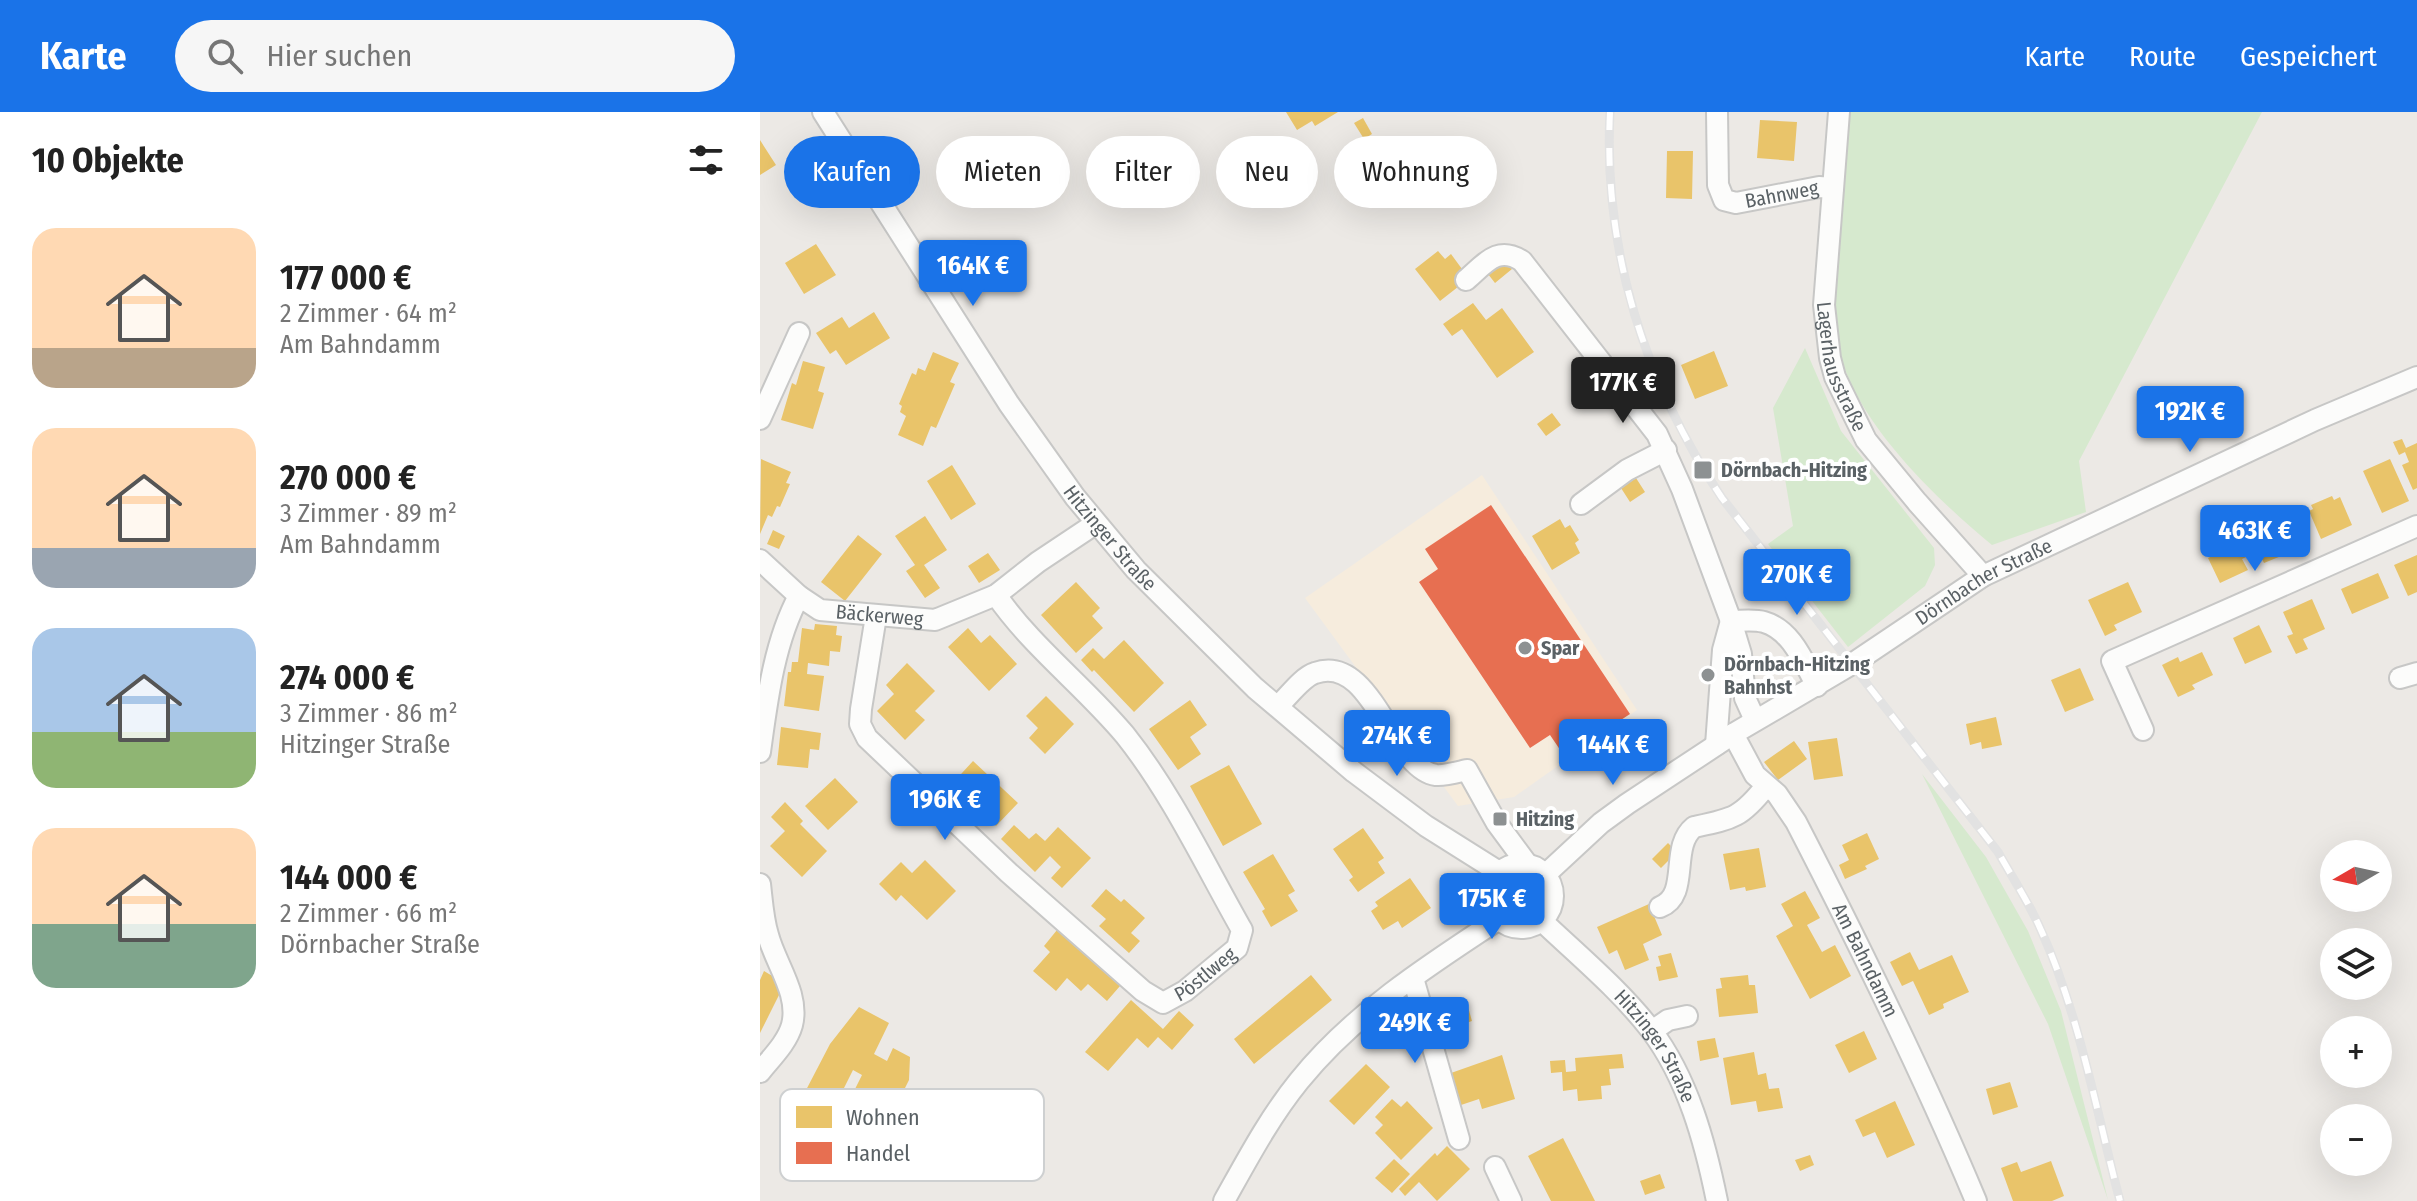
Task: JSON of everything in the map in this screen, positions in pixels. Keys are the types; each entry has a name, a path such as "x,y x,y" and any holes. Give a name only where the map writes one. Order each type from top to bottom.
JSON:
{"street":[{"name":"Hitzinger Straße","path":"823,112 1009,404 1095,524 1216,651 1278,706 1396,805 1499,872"},
{"name":"Bahnweg","path":"1717,112 1718,185 1724,200 1736,203 1819,187 1833,188"},
{"name":"Lagerhausstraße","path":"1839,112 1824,305 1830,358 1843,396 1866,440 1983,576"},
{"path":"1466,280 1490,259 1500,255 1511,254 1522,261 1650,423 1666,450 1731,621 1741,654 1745,698 1755,720"},
{"path":"760,419 799,333"},
{"name":"Dörnbacher Straße","path":"1546,874 1601,823 1627,804 1755,720 1817,686 1983,576 2315,420 2417,377"},
{"path":"1581,504 1627,470 1666,450"},
{"name":"Bäckerweg","path":"760,560 799,596 820,610 935,620 996,595 1095,524"},
{"path":"2143,730 2112,661 2417,526"},
{"name":"Pöstlweg","path":"876,616 861,709 860,724 867,738 1009,873 1143,991 1163,1003 1185,991 1237,948 1242,930 1172,806 1125,736 1023,629 996,595"},
{"path":"760,752 782,637 799,596"},
{"path":"1731,621 1762,621 1776,627 1796,649 1817,686"},
{"path":"1724,740 1723,650 1731,621"},
{"path":"1278,706 1313,673 1337,670 1358,684 1417,764 1435,775 1467,770 1496,822 1527,864 1546,874 1554,895 1551,909 1542,921 1525,929 1515,928 1499,919 1489,901 1493,881 1499,872 1512,865 1527,864"},
{"name":"Am Bahndamm","path":"1724,740 1786,803 1936,1106 1976,1201"},
{"path":"1660,907 1668,904 1673,897 1681,851 1689,831 1739,815 1766,786"},
{"path":"760,884 763,933 791,995 793,1009 792,1026 760,1072"},
{"path":"1224,1201 1268,1124 1298,1082 1351,1026 1413,978 1499,919"},
{"name":"Hitzinger Straße","path":"1542,921 1622,997 1652,1031 1675,1069 1692,1108 1717,1201"},
{"path":"1413,978 1459,1139"},
{"path":"1652,1031 1668,1020 1687,1016"},
{"path":"1495,1167 1511,1201"}],"shaded area":[{"path":"1482,475 1637,710 1514,797 1458,806 1305,598"}],"green space":[{"path":"1850,112 2262,112 2079,461 2086,512 1992,545 1919,477 1873,421 1855,392 1842,362 1835,305"},
{"path":"1805,348 1841,431 1934,548 1935,565 1925,586 1848,647 1768,544 1793,526 1773,408"},
{"path":"1922,774 1986,857 2028,931 2061,1011 2108,1200 2048,1024"}],"building: Wohnen":[{"path":"1286,112 1338,112 1315,126 1312,121 1297,130"},
{"path":"1363,118 1372,134 1362,136 1354,123"},
{"path":"1760,120 1797,122 1794,161 1757,158"},
{"path":"760,140 776,165 760,175"},
{"path":"1667,151 1693,151 1692,199 1666,198"},
{"path":"816,244 836,275 804,294 785,263"},
{"path":"1438,251 1445,259 1451,254 1462,269 1456,274 1463,283 1440,301 1415,269"},
{"path":"1505,261 1512,269 1495,283 1488,274"},
{"path":"1473,303 1486,320 1502,308 1534,352 1497,378 1462,329 1452,336 1443,324"},
{"path":"874,312 890,338 846,365 836,350 830,354 816,333 842,317 849,328"},
{"path":"1714,351 1728,386 1695,399 1681,365"},
{"path":"933,352 959,363 950,382 955,384 936,428 931,426 923,446 898,435 906,416 900,412 902,406 899,404 912,373 916,375 918,368 925,371"},
{"path":"803,361 825,367 818,391 824,393 813,429 781,420 792,383 796,385"},
{"path":"1552,413 1561,425 1546,436 1537,424"},
{"path":"2402,439 2406,448 2417,443 2417,488 2413,490 2402,465 2409,462 2405,452 2399,455 2393,442"},
{"path":"761,459 791,472 786,483 790,484 780,507 777,506 772,517 768,515 760,534"},
{"path":"2390,459 2409,501 2382,513 2363,471"},
{"path":"952,465 976,504 951,520 927,481"},
{"path":"1636,478 1645,492 1630,502 1621,488"},
{"path":"2332,496 2334,500 2340,497 2352,525 2321,539 2309,511 2313,509 2311,505"},
{"path":"2288,515 2303,547 2264,563 2252,539 2261,535 2258,529"},
{"path":"925,516 947,550 924,565 940,588 925,598 906,571 915,565 895,536"},
{"path":"1560,519 1565,528 1570,525 1579,540 1575,543 1580,553 1552,570 1532,536"},
{"path":"773,530 785,536 779,549 767,544"},
{"path":"858,535 882,554 845,601 821,582"},
{"path":"2239,543 2248,570 2220,583 2208,558"},
{"path":"988,553 1000,570 979,583 968,566"},
{"path":"2417,555 2417,592 2408,596 2394,565"},
{"path":"2378,573 2389,598 2352,614 2341,589"},
{"path":"1076,582 1100,608 1092,616 1103,628 1076,653 1041,615"},
{"path":"2128,582 2142,612 2114,625 2117,630 2105,636 2088,600"},
{"path":"2312,599 2325,629 2303,639 2308,649 2296,654 2287,636 2293,634 2283,612"},
{"path":"815,624 837,626 836,635 842,636 840,652 830,651 829,666 808,663 807,674 824,676 819,711 784,706 788,672 791,672 792,662 798,662 802,628 814,630"},
{"path":"2259,625 2272,652 2245,664 2233,638"},
{"path":"968,628 981,643 990,635 1017,664 989,691 948,647"},
{"path":"1124,640 1164,683 1134,712 1081,660 1093,648 1104,659"},
{"path":"2202,652 2213,675 2192,685 2195,689 2178,697 2162,665 2178,657 2180,662"},
{"path":"907,663 935,691 915,711 925,720 905,740 877,711 894,694 886,685"},
{"path":"2080,668 2094,700 2065,712 2051,680"},
{"path":"1046,696 1074,724 1045,754 1029,738 1038,728 1026,716"},
{"path":"1190,700 1207,725 1190,737 1201,754 1178,770 1149,729"},
{"path":"1996,717 2002,745 1982,749 1981,742 1970,745 1966,724"},
{"path":"781,727 821,733 819,750 810,749 808,768 777,765"},
{"path":"1837,738 1843,776 1814,780 1808,742"},
{"path":"1794,741 1807,759 1778,780 1764,762"},
{"path":"973,761 1018,803 996,826 951,785"},
{"path":"1229,765 1262,824 1223,846 1190,786"},
{"path":"835,778 858,802 828,830 805,806"},
{"path":"785,802 803,821 800,824 827,851 802,877 770,846 785,831 771,817"},
{"path":"1014,825 1029,839 1036,833 1045,841 1058,827 1091,858 1062,888 1051,878 1061,867 1050,856 1035,872 1001,839"},
{"path":"1363,828 1384,858 1378,862 1385,873 1358,892 1349,880 1353,877 1333,849"},
{"path":"1867,833 1879,859 1865,866 1867,869 1845,879 1839,865 1849,860 1842,845"},
{"path":"1668,843 1677,852 1661,868 1652,859"},
{"path":"1759,848 1766,887 1730,890 1723,854"},
{"path":"1273,854 1295,891 1288,895 1298,911 1271,927 1262,911 1265,909 1243,872"},
{"path":"925,860 956,891 927,920 901,895 896,901 879,884 901,862 912,873"},
{"path":"1410,878 1431,908 1402,928 1398,921 1383,930 1371,911 1378,906 1375,902"},
{"path":"1106,889 1121,902 1124,899 1145,918 1131,933 1140,941 1129,953 1099,926 1106,919 1091,906"},
{"path":"1805,891 1820,918 1807,925 1822,952 1835,945 1851,976 1810,999 1776,936 1793,926 1781,904"},
{"path":"1649,904 1662,935 1643,944 1649,960 1625,970 1617,950 1609,954 1597,927"},
{"path":"1057,930 1120,986 1107,1001 1088,984 1081,991 1067,978 1056,991 1033,971 1050,952 1044,946"},
{"path":"1910,952 1919,970 1952,955 1969,992 1943,1004 1944,1008 1929,1015 1913,981 1902,986 1890,962"},
{"path":"1671,953 1678,977 1659,981 1656,967 1661,966 1658,956"},
{"path":"764,971 774,977 781,991 760,1033 760,980"},
{"path":"1311,975 1332,1000 1254,1064 1234,1039"},
{"path":"1748,975 1749,985 1755,985 1758,1013 1719,1017 1716,989 1722,988 1720,978"},
{"path":"1131,1000 1163,1029 1179,1011 1194,1025 1172,1050 1158,1037 1148,1048 1137,1038 1108,1071 1085,1052"},
{"path":"859,1007 889,1023 874,1054 887,1061 893,1048 910,1057 909,1080 904,1089 855,1089 862,1075 853,1070 844,1089 807,1089 830,1044"},
{"path":"1468,1007 1472,1021 1457,1026 1453,1011"},
{"path":"1864,1031 1877,1059 1849,1073 1835,1045"},
{"path":"1715,1038 1719,1057 1700,1061 1697,1041"},
{"path":"1754,1052 1758,1075 1766,1073 1769,1089 1779,1088 1783,1108 1758,1112 1756,1101 1731,1105 1723,1058"},
{"path":"1622,1054 1624,1068 1609,1069 1611,1085 1601,1086 1602,1099 1578,1101 1577,1089 1563,1091 1562,1072 1551,1073 1550,1061 1565,1060 1566,1072 1576,1071 1575,1058"},
{"path":"1502,1055 1515,1099 1482,1109 1479,1099 1461,1105 1451,1073"},
{"path":"1366,1064 1390,1087 1354,1125 1329,1101"},
{"path":"2010,1082 2018,1107 1993,1115 1986,1089"},
{"path":"1392,1099 1401,1107 1407,1101 1433,1128 1401,1160 1375,1133 1383,1125 1375,1117"},
{"path":"1895,1101 1915,1145 1887,1158 1875,1132 1863,1137 1855,1120"},
{"path":"1563,1138 1595,1201 1551,1201 1528,1156"},
{"path":"1447,1146 1470,1169 1437,1201 1419,1182 1405,1196 1399,1189 1435,1153 1437,1156"},
{"path":"1810,1155 1814,1165 1800,1171 1795,1160"},
{"path":"1394,1159 1410,1174 1392,1193 1375,1178"},
{"path":"2051,1161 2064,1196 2052,1201 2013,1201 2001,1168 2017,1162 2021,1172"},
{"path":"1660,1174 1665,1188 1645,1195 1640,1181"}],"building: Handel":[{"name":"Spar","path":"1491,505 1630,714 1565,757 1550,735 1530,748 1419,582 1438,569 1425,549"}],"railway":[{"path":"1610,112 1610,164 1622,265 1634,314 1671,409 1722,498 1998,852 2025,899 2054,960 2066,994 2120,1201"}],"place":[{"name":"Dörnbach-Hitzing","path":"1703,470"},
{"name":"Spar","path":"1525,648"},
{"name":"Dörnbach-Hitzing Bahnhst","path":"1708,675"},
{"name":"Hitzing","path":"1500,819"}]}
